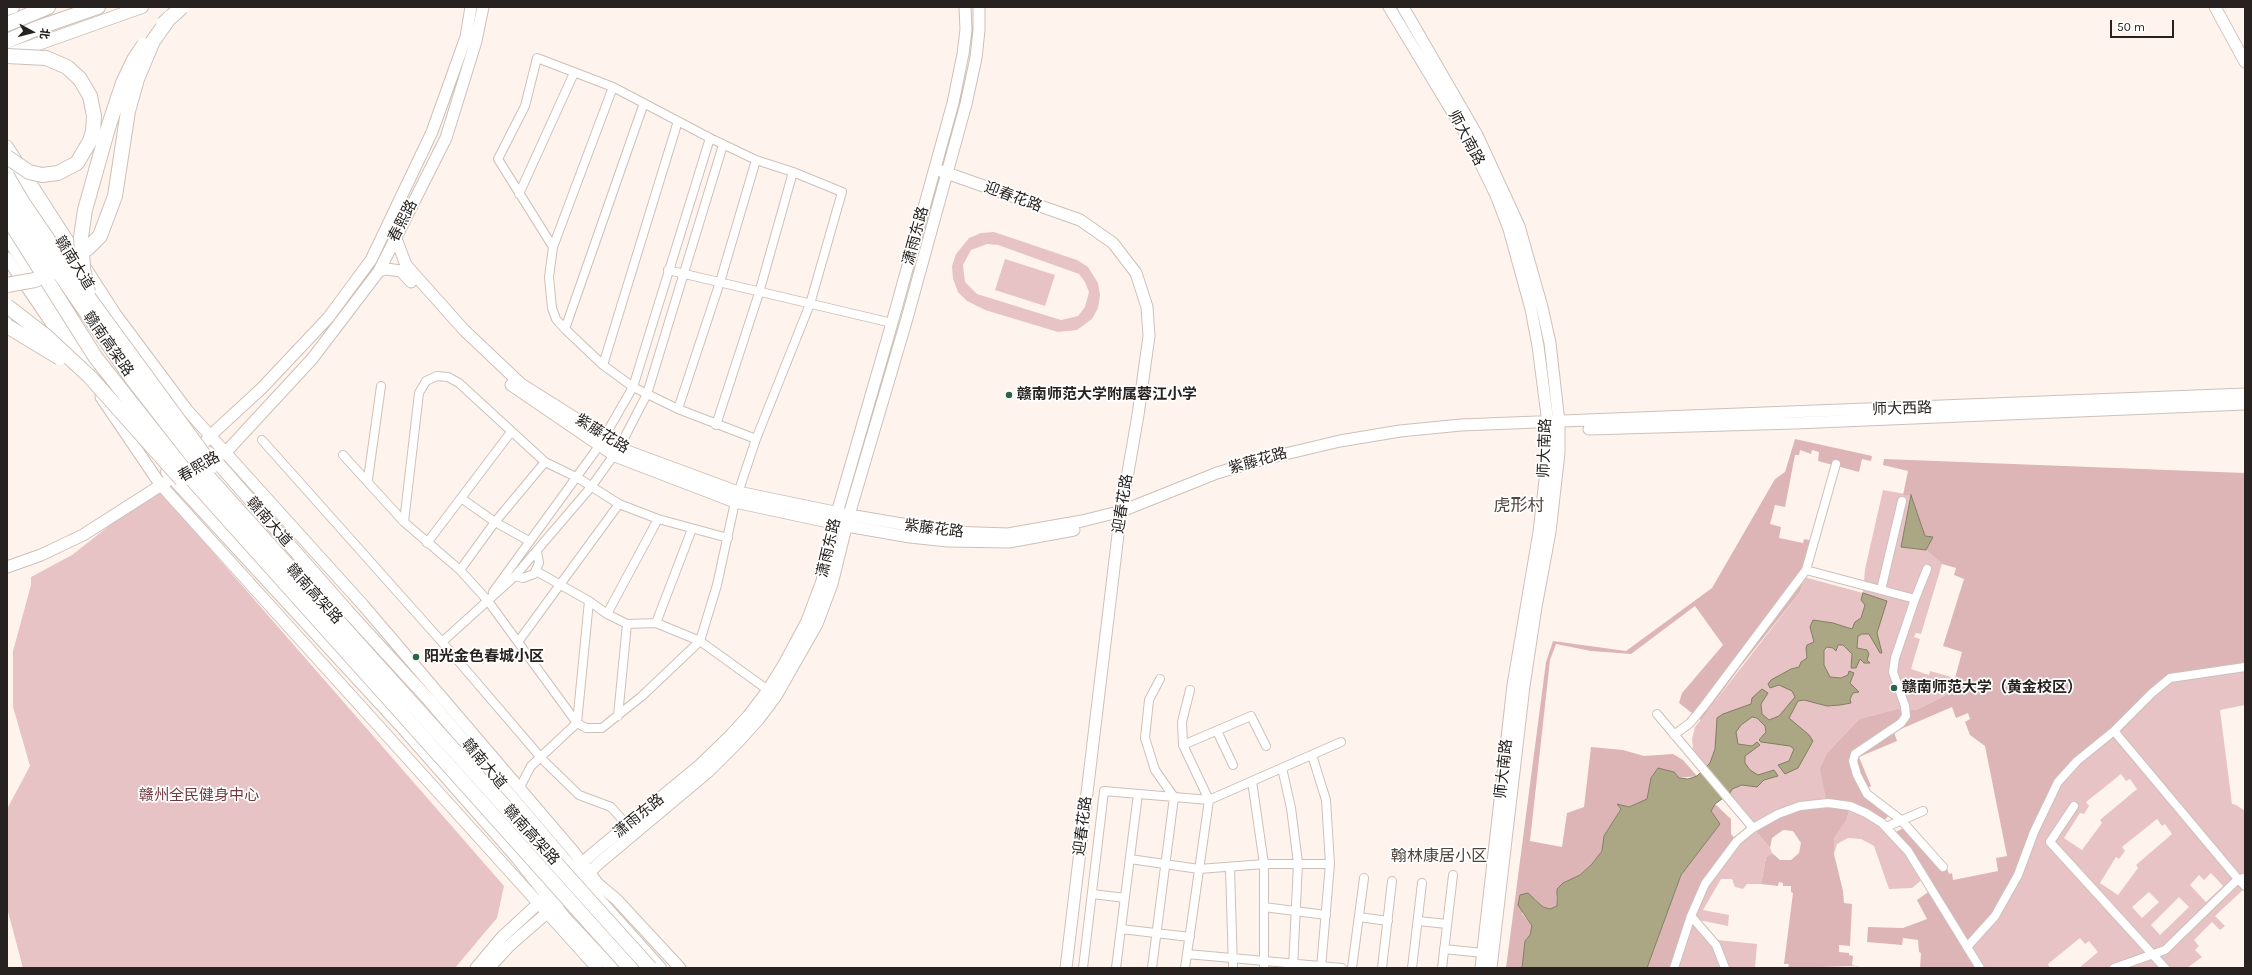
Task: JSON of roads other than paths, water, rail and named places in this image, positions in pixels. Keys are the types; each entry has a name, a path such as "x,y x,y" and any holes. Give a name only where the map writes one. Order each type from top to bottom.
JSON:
{"highway":[{"path":"7,24 48,7"},
{"path":"7,41 40,27 98,7"},
{"path":"89,298 83,268 81,237 85,210 93,177 123,83 134,60 150,37 182,7"},
{"path":"7,284 35,280 53,272 88,248 100,236 115,196 128,111 137,79 153,41 170,17"},
{"path":"7,56 46,58 67,67 80,79 90,96 94,116 93,131 90,141 77,163 58,173 42,175 29,172 7,157"},
{"path":"7,176 23,203 89,298 220,477 311,590"},
{"name":"赣南高架路","path":"7,197 137,386 210,479 650,968"},
{"name":"赣南高架路","path":"7,217 96,358 190,477 298,599 476,794 630,968"},
{"path":"7,306 46,336 90,377 205,506 298,599"},
{"path":"7,326 90,377"}],"main road":[{"path":"7,10 13,7"},
{"path":"7,56 142,7"},
{"name":"赣南大道","path":"7,157 95,297 191,433 351,615 429,700 581,872 660,968"},
{"path":"7,237 134,431 174,480 403,728 515,855 547,904 564,917 612,968"}],"street":[{"name":"春熙路","path":"174,480 211,435 262,388 328,318 371,260 432,132 466,37 471,7"},
{"name":"春熙路","path":"7,567 41,555 83,535 160,484 174,480 226,452 312,359 379,271 395,236 446,138 476,41 483,7"},
{"name":"潇雨东路","path":"581,872 723,758 758,720 807,621 822,582 835,518 892,323 953,103 963,54 966,30 965,7"},
{"name":"潇雨东路","path":"490,968 547,904 627,825 715,751 772,693 817,624 832,584 848,520 948,173 976,58 979,30 979,7"},
{"name":"师大南路","path":"1389,7 1468,138 1496,195 1506,222 1531,309 1559,453 1550,532 1536,606 1524,686 1491,968"},
{"name":"师大南路","path":"1404,7 1477,135 1519,226 1533,268 1550,343 1554,426 1548,454 1539,532 1513,684 1481,968"},
{"path":"2215,7 2245,62"},
{"path":"2223,7 2245,46"},
{"path":"343,455 368,480 404,522 460,570 488,601 577,723 586,728 602,728 618,716 700,641 717,585 737,497 756,439 810,304 842,192 793,172 756,160 723,145 613,86 574,73 537,58 526,106 498,159 553,247"},
{"path":"520,194 574,73"},
{"path":"613,86 553,247 549,277 552,308 565,329 603,365 633,387 678,409 716,425 756,439"},
{"path":"565,329 644,103"},
{"path":"603,365 678,121"},
{"path":"488,601 529,541 578,478 602,442 633,387 710,138"},
{"path":"442,642 515,576 591,487 617,452 646,394 682,273 723,145"},
{"name":"赣南大道","path":"7,146 116,315 187,410 363,605 573,851 581,872 616,899 680,968"},
{"path":"678,409 720,282 756,160"},
{"name":"迎春花路","path":"934,170 948,173 1080,220 1113,243 1136,273 1147,307 1149,336 1138,415 1121,514 1066,968"},
{"path":"716,425 758,293 793,172"},
{"name":"紫藤花路","path":"395,236 406,265 446,311 487,352 521,384 617,452 737,497 848,520 910,537 993,542 1033,538 1121,514 1217,472 1340,440 1433,428 1554,426"},
{"path":"7,258 160,484 547,904 597,968"},
{"name":"紫藤花路","path":"379,271 386,269 401,271 464,340 516,390 602,442"},
{"path":"668,270 720,282 758,293 892,323"},
{"path":"404,522 416,408 419,393 426,381 437,376 448,377 459,383 545,462 578,478 619,504 692,529 728,538"},
{"path":"368,480 381,386"},
{"name":"师大西路","path":"1554,426 2245,394"},
{"name":"师大西路","path":"1554,426 1795,423 2245,404"},
{"path":"428,543 511,432"},
{"path":"262,440 442,642 540,756 579,795 611,807 627,825"},
{"path":"460,570 496,522 545,462"},
{"path":"1674,735 1690,723 1704,706 1806,570 1836,464"},
{"path":"461,498 496,522 529,541"},
{"path":"1881,590 1902,501"},
{"path":"518,642 561,586 619,504"},
{"path":"607,614 658,518"},
{"path":"656,623 692,529"},
{"path":"515,576 527,578 536,571 539,559 537,552"},
{"path":"1927,569 1914,599 1895,658 1893,672 1905,706 1906,716 1901,723 1856,754 1852,762 1867,794 1901,820 1943,867"},
{"path":"1806,570 1914,599"},
{"path":"536,571 589,601 607,614 627,624 656,623 700,641 772,693"},
{"path":"519,789 532,766 540,756 577,723 589,601"},
{"path":"618,716 627,624"},
{"path":"1967,947 1995,916 2018,875 2034,832 2058,782 2077,761 2114,731 2152,693 2170,678 2245,667"},
{"path":"1152,968 1174,797 1155,770 1145,738 1148,700 1160,679"},
{"path":"1186,968 1209,800 1183,746 1182,722 1190,690"},
{"path":"1657,714 1753,828"},
{"path":"1183,746 1251,716 1266,746"},
{"path":"1217,731 1233,765"},
{"path":"2114,731 2242,879 2245,886"},
{"path":"1083,968 1104,791 1209,800 1341,742"},
{"path":"1312,755 1326,800 1330,864 1321,967"},
{"path":"1282,768 1291,808 1298,863 1293,966"},
{"path":"1252,781 1264,864 1264,964"},
{"path":"1116,968 1138,794"},
{"path":"1674,968 1691,916 1705,884 1737,841 1753,828 1778,814 1800,806 1828,803 1855,808 1866,813 1886,827 1908,851 1980,968"},
{"path":"2074,806 2050,842 2151,955 2165,968"},
{"path":"1886,827 1923,811"},
{"path":"1130,859 1199,869 1230,868 1264,864 1330,864"},
{"path":"1230,868 1234,957 1233,968"},
{"path":"1442,968 1454,875"},
{"path":"1352,968 1364,878"},
{"path":"2114,968 2165,950 2242,879"},
{"path":"1382,968 1392,881"},
{"path":"1412,968 1422,883"},
{"path":"1092,894 1125,898"},
{"name":"潇雨东路","path":"476,968 502,937 547,904"},
{"path":"1264,907 1326,915"},
{"path":"1691,916 1716,944 1725,968"},
{"path":"1359,917 1388,921"},
{"path":"1418,921 1447,924"},
{"path":"1121,929 1190,938"},
{"path":"1444,949 1483,953"},
{"path":"1188,954 1234,957 1264,964 1342,968"}],"place":[{"name":"赣南师范大学附属蓉江小学","path":"1009,395"},
{"name":"阳光金色春城小区","path":"416,657"},
{"name":"赣南师范大学（黄金校区）","path":"1894,688"}],"district":[{"name":"虎形村","path":"1519,506"},
{"name":"翰林康居小区","path":"1439,856"}],"park label":[{"name":"赣州全民健身中心","path":"199,796"}]}
